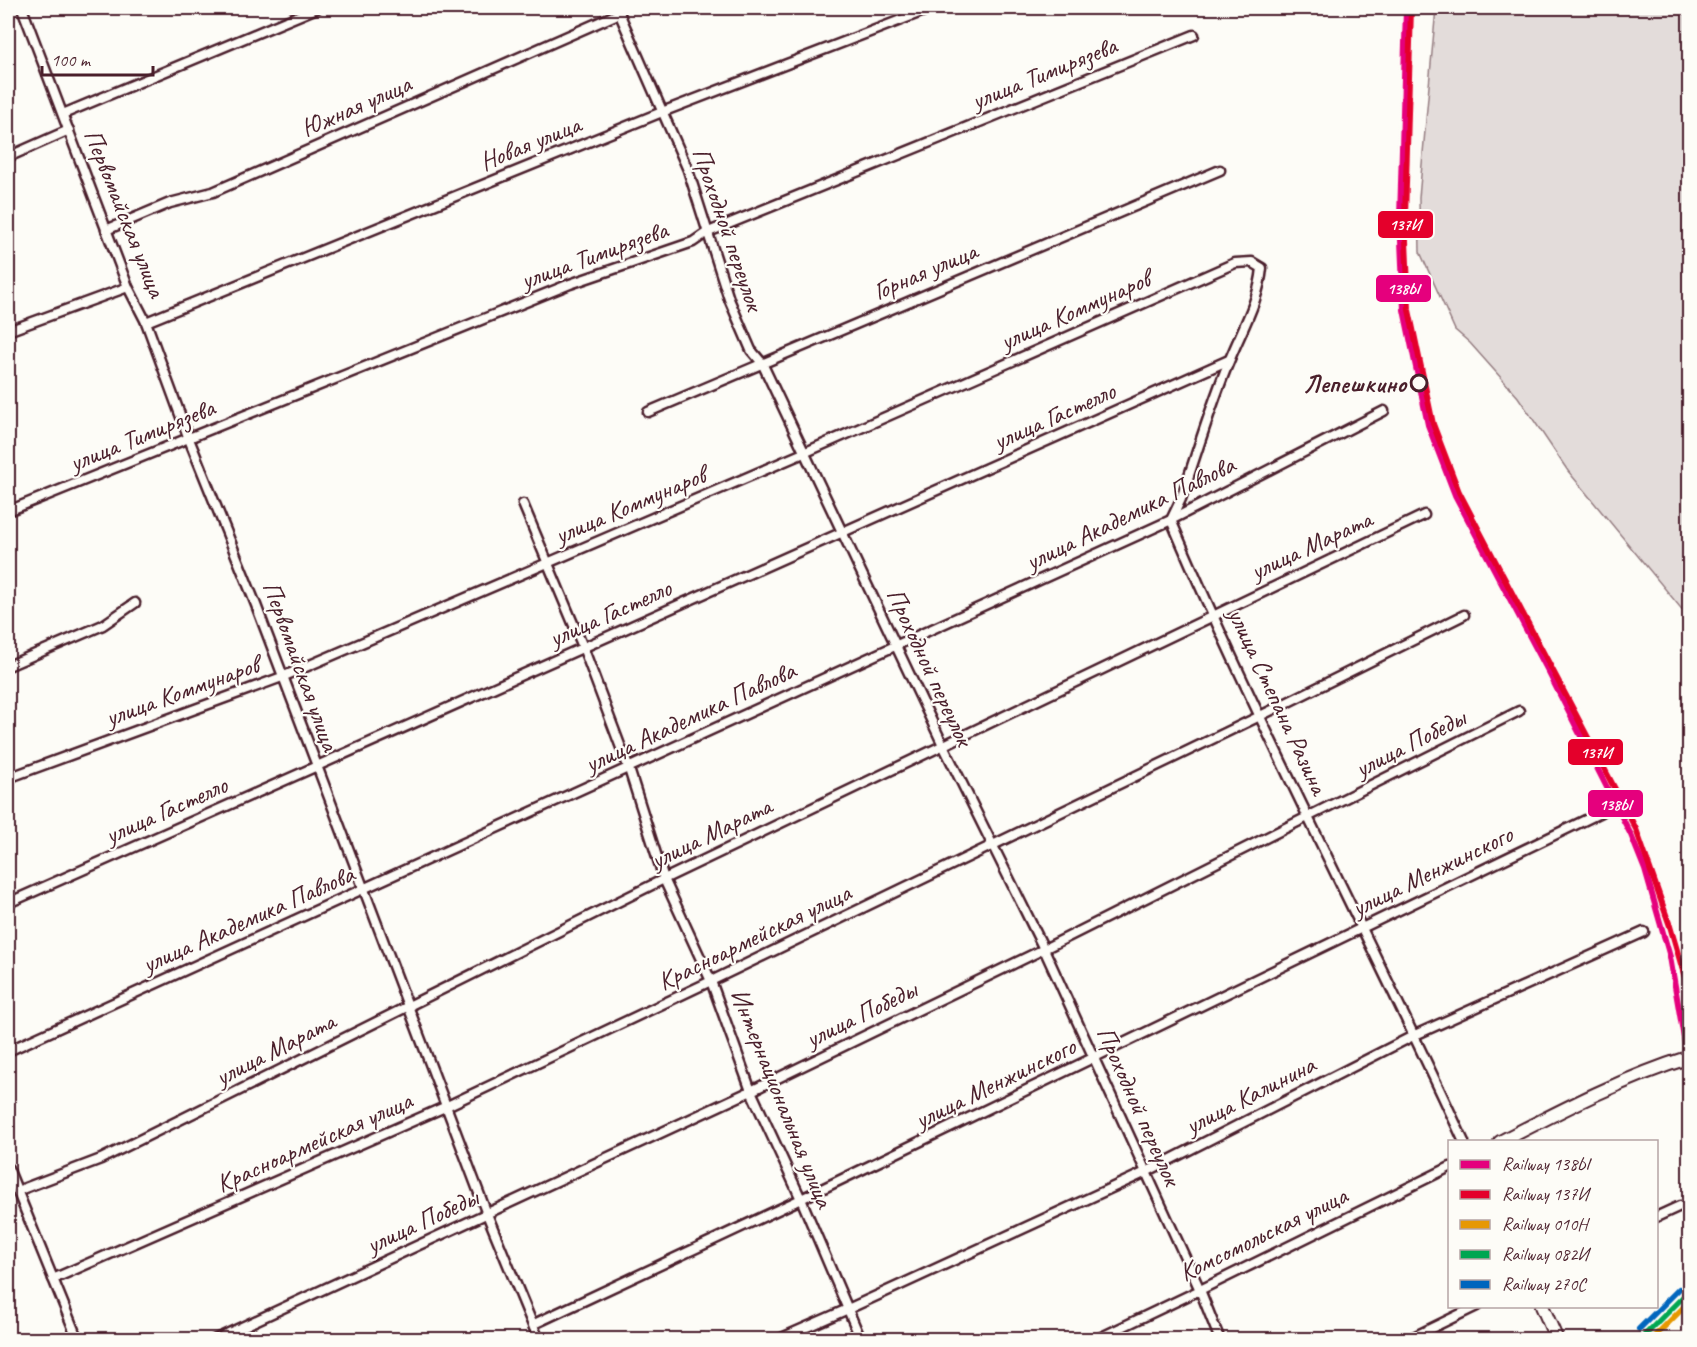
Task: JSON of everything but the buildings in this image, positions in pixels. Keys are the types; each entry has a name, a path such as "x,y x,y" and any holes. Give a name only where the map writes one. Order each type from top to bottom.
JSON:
{"main road":[{"path":"1504,1140 1560,1110 1648,1070 1689,1057"},
{"path":"1543,1308 1557,1340"}],"street":[{"name":"Первомайская улица","path":"22,8 128,287 146,322 487,1214 539,1340"},
{"path":"63,114 317,8"},
{"name":"Новая улица","path":"146,322 662,112 932,8"},
{"name":"Проходной переулок","path":"619,10 688,170 706,233 729,299 751,350 762,363 806,452 943,745 1044,949 1200,1290 1220,1340"},
{"name":"Южная улица","path":"106,230 170,203 213,192 619,10"},
{"name":"улица Тимирязева","path":"8,511 570,284 693,242 706,233 1194,35"},
{"path":"8,157 69,130"},
{"name":"Горная улица","path":"648,412 1220,170"},
{"name":"улица Коммунаров","path":"8,778 282,677 806,452 1235,263 1252,262 1262,268 1253,307 1229,360"},
{"path":"8,331 128,287"},
{"path":"1171,520 1181,499 1229,360"},
{"name":"улица Гастелло","path":"8,903 843,534 1229,360"},
{"name":"улица Академика Павлова","path":"8,1051 1171,520 1384,411"},
{"name":"Интернациональная улица","path":"523,504 583,647 629,769 664,879 711,981 751,1090 861,1340"},
{"name":"улица Марата","path":"17,1191 101,1159 664,879 1424,515"},
{"name":"улица Степана Разина","path":"1171,520 1212,615 1415,1035 1463,1140"},
{"path":"8,666 103,625 135,603"},
{"name":"Красноармейская улица","path":"53,1279 447,1106 992,846 1464,615"},
{"name":"улица Победы","path":"214,1340 751,1090 1044,949 1519,711"},
{"name":"улица Менжинского","path":"534,1324 801,1200 1602,812"},
{"name":"улица Калинина","path":"777,1340 1146,1172 1415,1035 1644,932"},
{"name":"Комсомольская улица","path":"1095,1340 1448,1167"},
{"path":"8,1168 78,1340"},
{"path":"1658,1216 1680,1206"},
{"path":"1407,1340 1473,1308"}],"shaded area":[{"path":"1436,8 1689,8 1689,618 1568,471 1518,397 1470,343 1455,330 1420,252 1419,198"}],"rail line":[{"name":"138Ы","path":"1406,8 1400,218 1404,310 1428,425 1455,495 1631,835 1645,870 1670,957 1690,1073"},
{"name":"137И","path":"1411,8 1405,218 1409,310 1433,424 1459,492 1636,829 1670,926 1690,995"},
{"name":"270С","path":"1639,1329 1679,1289"},
{"name":"082И","path":"1645,1335 1685,1295"},
{"name":"010Н","path":"1651,1340 1690,1301"}],"place":[{"name":"Лепешкино","path":"1419,383"}]}
